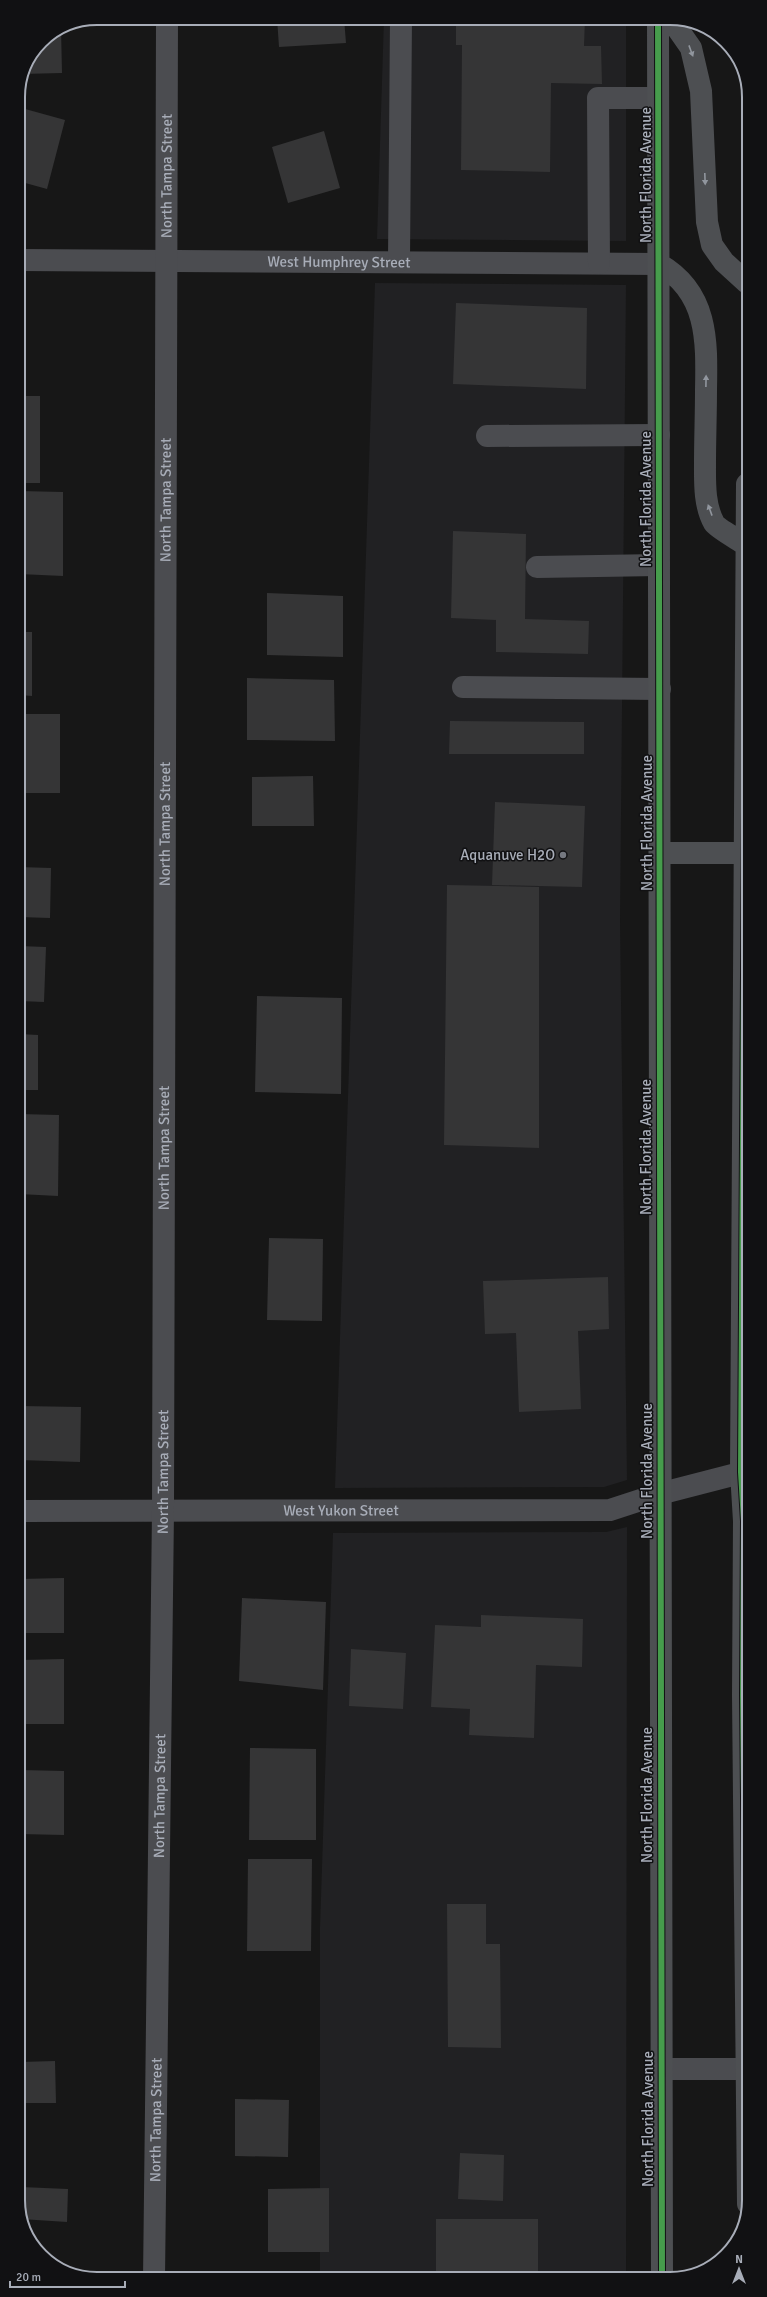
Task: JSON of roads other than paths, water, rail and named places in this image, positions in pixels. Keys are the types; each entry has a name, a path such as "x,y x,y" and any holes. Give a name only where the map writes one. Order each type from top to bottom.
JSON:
{"main road":[{"name":"North Florida Avenue","path":"658,25 660,688 659,1494 662,2272"},
{"path":"675,25 691,48 701,90 707,222 712,244 724,262 742,278"},
{"path":"659,264 672,271 696,301 704,326 707,348 705,479 707,503 715,524 742,542"},
{"path":"660,853 742,853"}],"street":[{"name":"North Tampa Street","path":"154,2272 163,1510 167,25"},
{"path":"399,261 401,25"},
{"path":"598,263 598,98 658,98"},
{"name":"West Humphrey Street","path":"25,260 166,259 659,264"},
{"path":"487,436 659,435"},
{"path":"537,567 659,565"},
{"path":"463,687 660,688"},
{"name":"West Yukon Street","path":"25,1511 610,1510 659,1494 742,1473"},
{"path":"661,2068 742,2069"}],"place":[{"name":"Aquanuve H2O","path":"563,855"}]}
